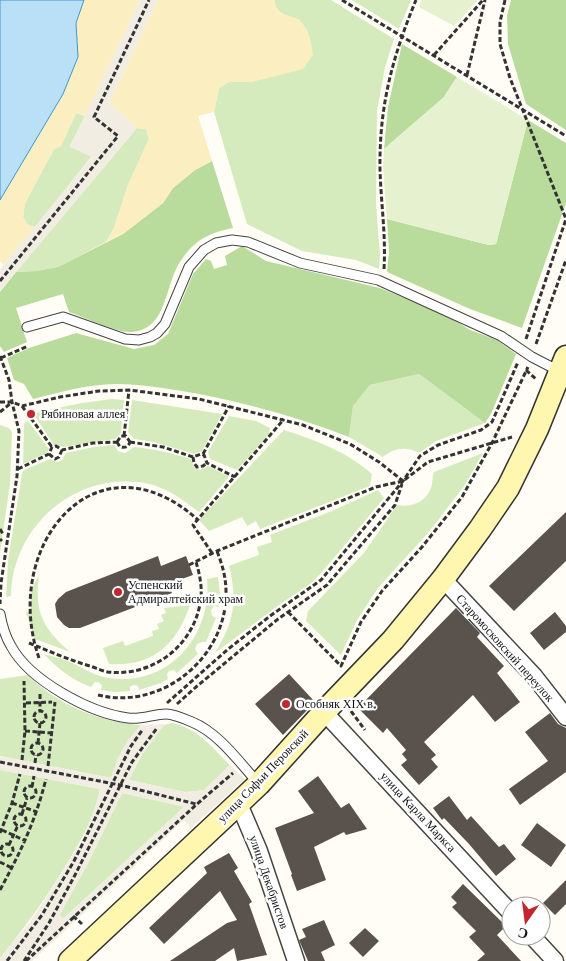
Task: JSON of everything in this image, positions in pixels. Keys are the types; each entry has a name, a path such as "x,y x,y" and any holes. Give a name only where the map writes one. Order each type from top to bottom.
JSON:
{"main road":[{"name":"улица Софьи Перовской","path":"70,961 259,784 393,640 443,580 508,488 537,429 563,364"}],"street":[{"name":"Старомосковский переулок","path":"443,580 534,676 566,717"},
{"name":"улица Карла Маркса","path":"324,712 501,902"},
{"name":"улица Декабристов","path":"239,804 260,851 296,961"},
{"path":"542,946 556,961"}],"lane":[{"path":"27,327 64,317 126,339 139,340 150,337 157,333 165,324 189,267 204,250 216,243 232,240 248,242 300,263 383,283 501,336 522,351 563,364"},
{"path":"0,614 4,632 11,648 28,668 63,695 101,712 130,719 167,714 192,722 215,737 259,784"}],"path":[{"path":"0,281 118,136 94,116 149,0"},
{"path":"342,0 566,136"},
{"path":"383,283 385,252 380,170 381,128 388,83 401,36 416,0"},
{"path":"434,55 484,0"},
{"path":"467,75 484,0"},
{"path":"189,565 212,553 376,487 404,481 420,456 438,445 482,430 492,422 522,351 566,219 510,78 500,44 500,22 505,0"},
{"path":"0,609 1,583 14,506 18,469 19,431 9,380 1,357 28,346"},
{"path":"22,406 90,392 129,390 199,399 303,424 350,444 379,462 404,481"},
{"path":"124,436 129,390"},
{"path":"0,402 12,402 22,406 52,447"},
{"path":"0,412 12,402"},
{"path":"203,454 229,406"},
{"path":"212,553 193,525 284,419"},
{"path":"385,502 404,481 428,462 537,429"},
{"path":"117,442 121,436 124,436"},
{"path":"124,436 129,438 130,442"},
{"path":"52,447 60,447 62,450 93,443 117,442"},
{"path":"117,442 120,447 125,448 130,442"},
{"path":"130,442 163,447 193,457"},
{"path":"288,612 341,666 361,622 382,591 422,547 462,497 492,443"},
{"path":"18,469 50,454 52,447"},
{"path":"50,454 55,458 60,457 62,450"},
{"path":"193,457 196,454 203,454"},
{"path":"203,454 207,463 235,476"},
{"path":"193,457 197,467 207,463"},
{"path":"88,492 117,487 147,490 174,501 197,519"},
{"path":"0,529 3,534"},
{"path":"92,693 119,698 156,692 173,684 202,660 220,628 225,610 225,573 217,551"},
{"path":"28,642 107,672 135,671 161,661 180,646 193,626 200,602 200,578 196,562"},
{"path":"25,637 45,664"},
{"path":"22,760 26,703 23,676"},
{"path":"40,686 40,711"},
{"path":"48,766 55,697"},
{"path":"26,703 55,702"},
{"path":"34,716 37,711 40,711"},
{"path":"40,711 46,717 54,718"},
{"path":"25,716 34,716"},
{"path":"34,716 37,722 40,723"},
{"path":"40,723 46,717"},
{"path":"38,743 40,723"},
{"path":"25,731 52,733"},
{"path":"31,748 34,743 38,743"},
{"path":"38,743 43,749 50,750"},
{"path":"24,747 31,748"},
{"path":"31,748 36,755 35,763"},
{"path":"36,755 40,754 43,749"},
{"path":"0,762 120,785 197,804"},
{"path":"26,961 197,804 242,766"},
{"path":"20,774 12,803 1,831 26,841"},
{"path":"34,776 32,787 36,792 35,795"},
{"path":"0,890 26,841 37,812 46,779"},
{"path":"16,788 24,790 32,787"},
{"path":"22,814 27,798 24,790"},
{"path":"27,798 35,795 41,796"},
{"path":"12,803 37,812"},
{"path":"14,818 18,814 22,814"},
{"path":"22,814 26,818 26,822"},
{"path":"7,815 14,818"},
{"path":"14,818 15,824 18,825"},
{"path":"26,822 33,824"},
{"path":"18,825 21,826 26,822"},
{"path":"9,845 18,825"},
{"path":"4,856 1,848 9,845"},
{"path":"9,845 13,850 12,853"},
{"path":"12,853 18,856"},
{"path":"4,856 10,856 12,853"},
{"path":"4,856 0,863 12,868"}],"green space":[{"path":"275,0 331,0 394,39 385,67 377,111 376,203 380,256 379,269 356,260 302,251 247,224 214,112 219,88 229,82 252,82 300,20 280,12 275,5"},
{"path":"352,0 411,0 399,29"},
{"path":"421,0 478,0 454,26 419,7"},
{"path":"511,0 566,0 566,130 526,104 508,44 507,15"},
{"path":"402,44 457,77 443,98 384,149 388,107"},
{"path":"457,77 528,120 496,244 489,245 387,219 383,167 384,149 443,98"},
{"path":"76,113 85,116 70,146 92,156 35,227 28,225 23,217 25,203 54,149 61,146"},
{"path":"528,120 566,143 566,203 522,328 470,309 387,272 389,252 387,219 489,245 496,244"},
{"path":"137,128 146,129 149,139 128,185 114,228 106,242 58,267 16,272"},
{"path":"212,161 233,228 209,235 185,254 175,272 159,315 152,324 131,332 109,327 69,312 63,294 16,308 27,342 4,352 0,346 0,292 16,272 58,267 123,234 163,203 173,188 195,170"},
{"path":"242,246 266,261 380,288 446,315 470,330 497,340 516,354 491,414 485,423 419,374 370,385 353,406 349,437 275,412 179,390 140,385 109,384 76,388 33,399 24,384 14,380 7,358 29,348 76,333 134,349 154,345 168,334 193,274 206,259 211,261 214,269 227,265 225,256"},
{"path":"419,374 485,423 436,441 419,453 409,449 400,449 383,457 349,437 353,406 370,385"},
{"path":"112,399 124,400 121,433 115,439 63,447 53,444 33,413 82,403"},
{"path":"132,400 222,414 202,451 194,454 154,442 134,439 128,432"},
{"path":"229,416 256,421 270,428 269,434 237,470 210,459 208,452"},
{"path":"28,421 49,449 47,453 23,464 24,424"},
{"path":"0,425 9,428 12,432 10,484 0,553"},
{"path":"284,430 308,438 352,459 372,474 370,486 260,529 256,521 247,526 242,517 209,531 199,520"},
{"path":"114,445 118,451 125,453 134,447 156,450 191,459 194,467 200,470 208,466 228,476 228,478 199,512 182,499 149,484 123,482 98,485 74,494 54,508 36,525 23,546 14,570 11,596 6,597 8,561 24,470 50,459 57,462 62,460 66,453"},
{"path":"483,453 465,485 428,533 378,588 357,620 341,655 306,621 308,611 364,553 397,505 413,505 426,497 431,488 434,472"},
{"path":"378,490 384,498 310,584 215,653 230,621 234,601 229,566 259,555 257,547 272,542 270,535 332,511"},
{"path":"39,576 38,599 42,618 53,635 70,652 35,639 26,613 31,610 32,592"},
{"path":"218,577 219,607 214,606 211,610 212,616 216,618 206,642 197,644 195,649 198,654 177,673 174,670 169,671 167,674 168,679 161,683 139,690 138,686 133,685 130,687 130,691 115,692 101,690 102,685 98,682 95,682 91,687 78,681 60,669 44,654 109,678 131,679 150,674 168,666 194,638 202,620 207,600 207,579"},
{"path":"190,605 178,631 161,650 151,657 138,662 109,664 103,648 123,641 125,646 153,636 152,631 159,629 157,624 164,621 161,615 166,613 164,608"},
{"path":"28,675 52,695 80,710 110,720 141,725 123,750 111,778 0,756 0,679"},
{"path":"173,723 197,734 211,745 230,765 204,790 185,792 129,780 155,735 166,725"},
{"path":"0,770 100,789 90,821 75,851 41,904 0,958"},
{"path":"122,793 185,806 64,918 60,917 60,914 87,865"}],"sand":[{"path":"84,0 140,0 85,116 76,113 61,146 54,149 25,203 23,217 28,225 35,227 3,265 0,261 0,200 63,94 78,57 76,23"},
{"path":"158,0 275,0 275,5 280,12 296,18 306,28 310,36 313,55 303,69 252,82 229,82 219,88 214,112 198,116 212,161 195,170 173,188 163,203 123,234 106,242 114,228 128,185 149,139 146,129 137,128 109,103"}],"shaded area":[{"path":"140,0 158,0 109,103 137,128 0,291 0,269 92,157 70,147"},
{"path":"165,724 137,762 129,780 185,792 204,790 230,765 245,779 191,828 184,820 32,961 0,961 0,958 29,923 46,898 83,838 100,789 0,770 0,756 111,778 118,758 127,741 141,725","holes":["122,793 184,807 64,918 61,917 60,914 87,865"]}],"water":[{"path":"0,0 84,0 76,23 78,57 63,94 0,200"}],"building":[{"path":"566,512 566,561 514,611 489,586"},
{"name":"Успенский Адмиралтейский храм","path":"158,556 161,566 186,556 193,575 168,584 172,593 80,628 69,628 57,617 55,604 66,592"},
{"path":"456,608 480,633 477,637 504,666 497,673 520,702 495,722 473,695 424,742 436,755 431,759 438,767 419,785 401,765 407,760 402,754 406,750 387,728 383,733 358,708"},
{"path":"555,612 566,626 566,632 544,650 530,633"},
{"name":"Особняк XIX в.","path":"289,674 315,702 283,735 255,704"},
{"path":"550,713 558,724 566,728 566,772 520,805 509,789 548,761 525,732"},
{"path":"318,776 341,808 349,803 367,829 346,835 344,832 314,847 326,880 297,891 275,828 314,813 298,791"},
{"path":"449,796 467,820 471,816 499,847 504,844 516,859 496,876 469,844 444,818 442,820 433,808"},
{"path":"537,823 566,845 551,867 521,845"},
{"path":"229,853 238,868 234,871 252,902 249,904 267,955 237,961 234,948 215,961 170,961 227,923 237,920 220,891 164,944 149,928 207,873 204,867"},
{"path":"566,880 566,904 555,915 551,911 550,896"},
{"path":"463,884 501,921 501,931 497,935 501,939 501,946 507,946 521,961 477,961 485,954 469,937 476,931 452,907 457,903 451,897"},
{"path":"324,920 335,945 321,952 325,961 308,961 299,940 306,937 302,929"},
{"path":"365,928 379,941 363,957 349,943"}],"place":[{"name":"Рябиновая аллея","path":"31,414"},
{"name":"Успенский Адмиралтейский храм","path":"118,592"},
{"name":"Особняк XIX в.","path":"286,704"}]}
